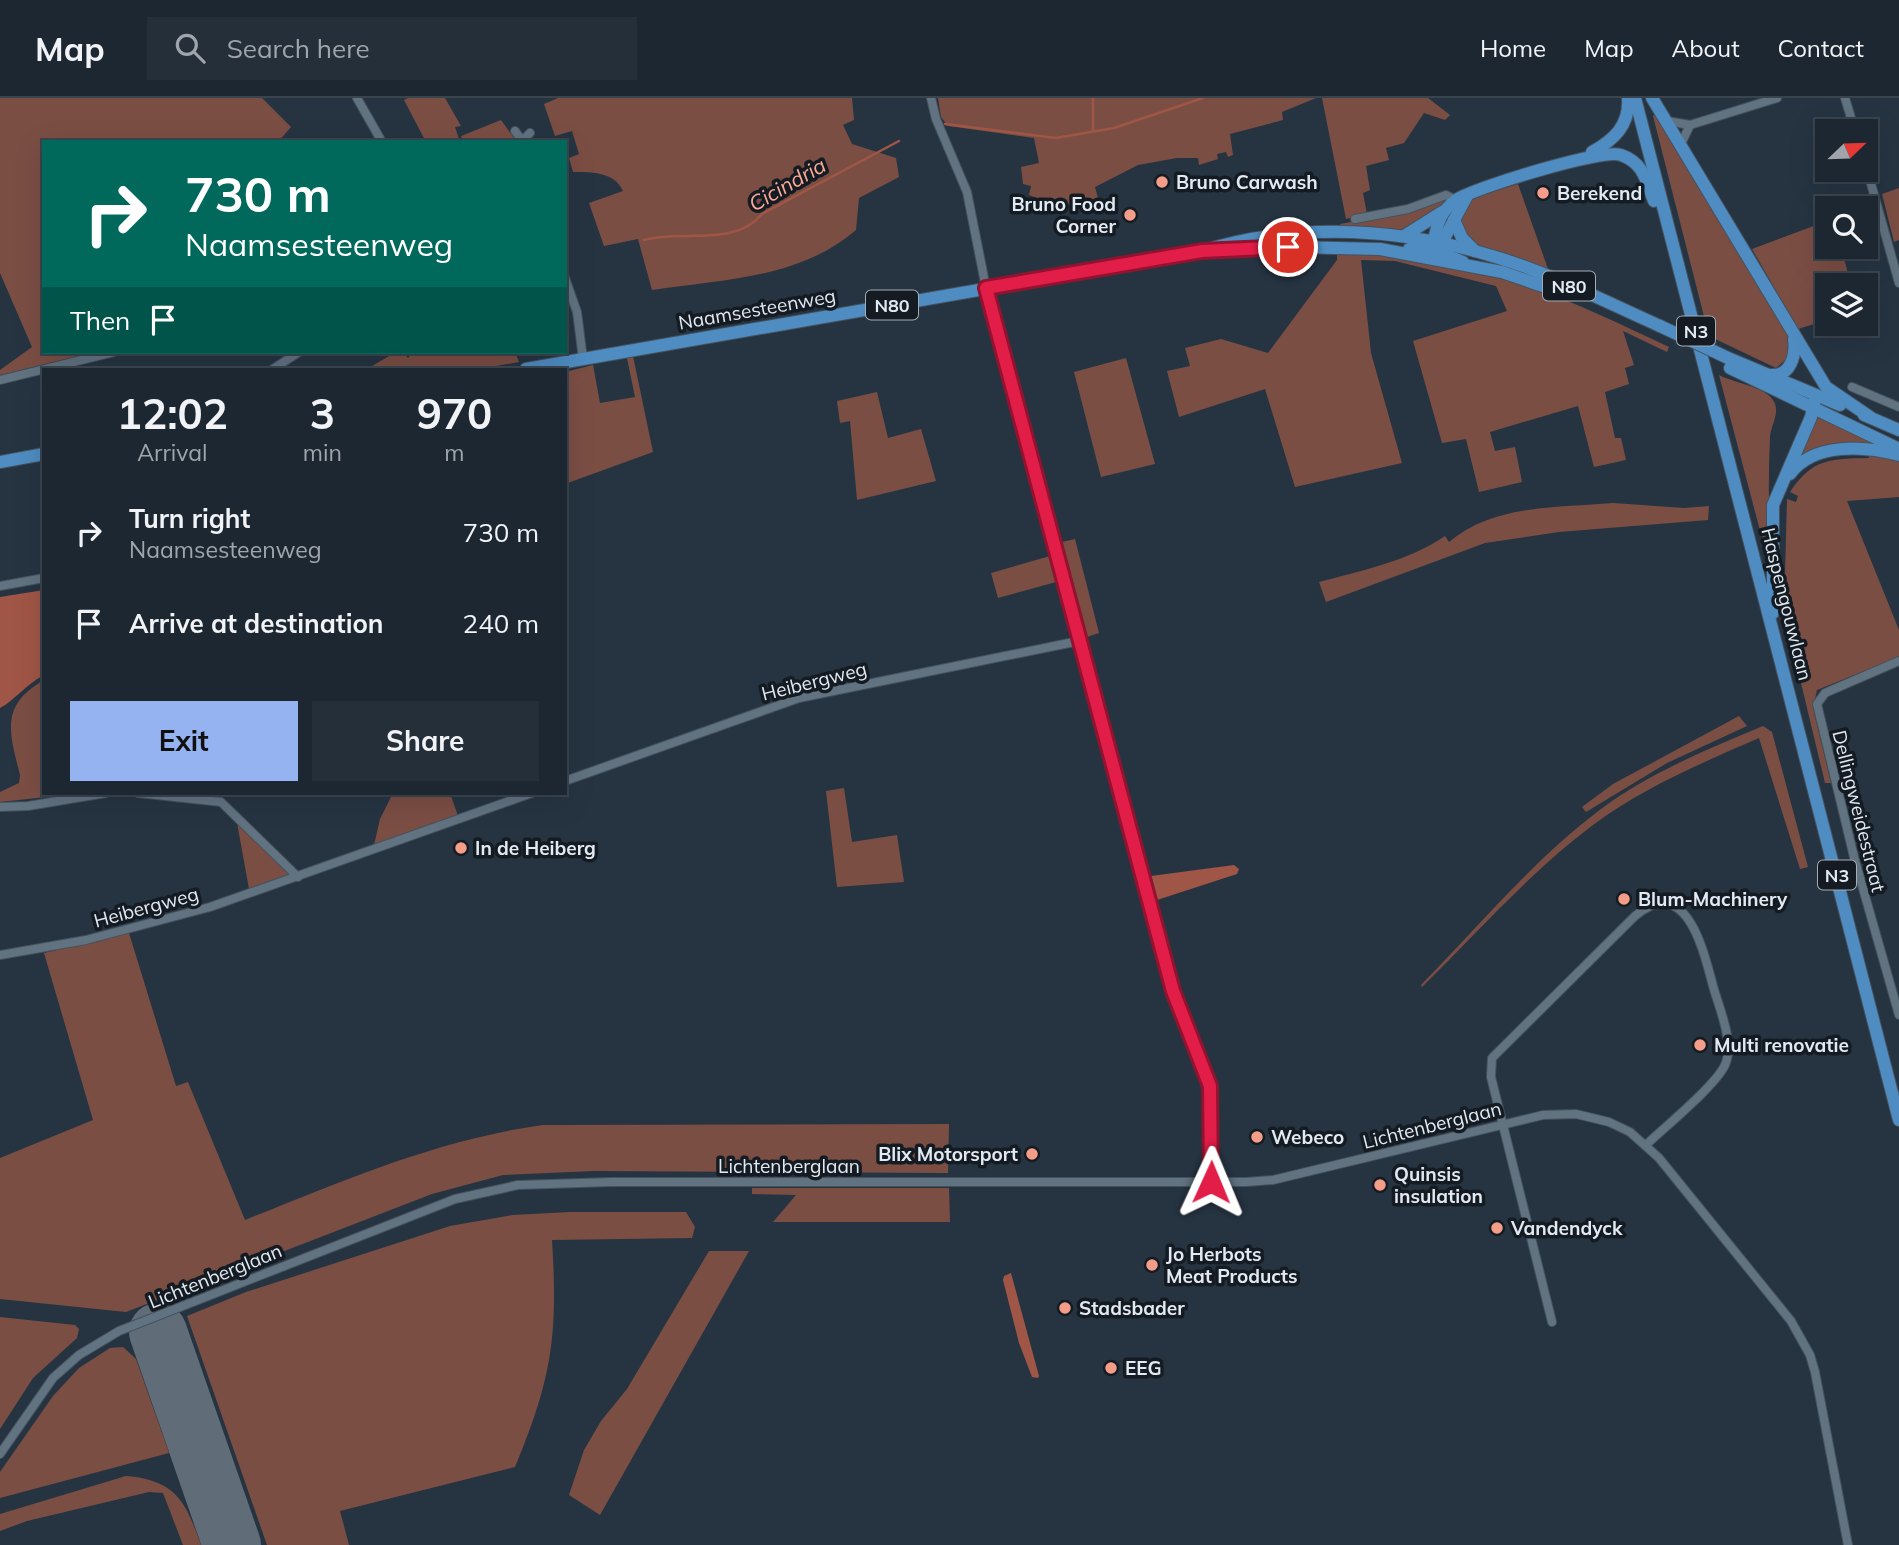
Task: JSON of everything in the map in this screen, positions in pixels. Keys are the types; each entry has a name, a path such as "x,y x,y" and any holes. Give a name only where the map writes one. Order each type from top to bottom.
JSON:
{"main road":[{"path":"1586,156 1620,133 1629,108 1628,98"},
{"name":"Haspengouwlaan","path":"1635,98 1899,1121"},
{"path":"1652,98 1794,338 1826,387 1870,417"},
{"path":"1404,236 1462,200 1586,156 1609,153 1630,159 1646,176 1654,201 1664,211"},
{"path":"1438,244 1454,220 1462,200"},
{"path":"1438,244 1442,212"},
{"path":"1454,220 1462,238 1475,251"},
{"name":"Naamsesteenweg","path":"1202,251 1223,244 1333,231 1404,236 1438,244"},
{"path":"1380,249 1438,244 1460,261 1502,272"},
{"name":"N80","path":"1438,244 1504,259 1815,401 1870,417 1899,430"},
{"name":"Naamsesteenweg","path":"532,368 1202,251 1288,247 1380,249 1442,263 1502,272"},
{"name":"N80","path":"1502,272 1546,286 1661,331"},
{"path":"1775,376 1787,369 1794,357 1794,338"},
{"name":"N80","path":"1729,363 1775,376 1899,449"},
{"path":"1773,631 1773,505 1815,401"},
{"path":"1773,505 1797,465 1815,454 1836,450 1899,455"},
{"path":"0,462 42,454"}],"street":[{"path":"356,98 381,140"},
{"path":"931,98 936,119 962,177 986,288 1173,991 1210,1086 1211,1182"},
{"path":"1667,121 1690,125 1777,98"},
{"path":"1844,98 1851,119"},
{"path":"1681,144 1690,125"},
{"path":"515,131 522,140"},
{"path":"524,140 530,133"},
{"path":"1871,182 1899,283"},
{"path":"1355,219 1408,209 1446,195 1462,200"},
{"path":"567,284 577,312 583,359"},
{"path":"49,368 106,354"},
{"path":"275,368 296,354"},
{"path":"0,380 42,370"},
{"path":"1852,387 1899,407"},
{"path":"0,586 42,579"},
{"name":"Heibergweg","path":"567,780 799,698 1079,641"},
{"name":"Dellingweidestraat","path":"1899,661 1825,694 1817,704 1857,870 1899,1015"},
{"path":"0,807 28,806 94,795"},
{"path":"156,795 221,802 298,877"},
{"name":"Heibergweg","path":"0,955 144,925 298,877 526,795"},
{"path":"1552,1322 1491,1077 1495,1052 1641,911 1648,907 1668,906 1686,915 1695,926 1726,1035 1727,1056 1718,1076 1647,1144"},
{"name":"Lichtenberglaan","path":"0,1454 53,1378 79,1354 105,1338 424,1209 486,1191 547,1183 1273,1180 1543,1115 1576,1114 1609,1122 1647,1144 1801,1337 1815,1372 1848,1545"}],"shaded area":[{"path":"0,98 262,98 291,127 280,140 42,140 42,354 86,354 0,375 0,370 32,347 0,273"},
{"path":"445,98 461,126 455,127 459,140 425,140 404,100"},
{"path":"558,98 852,98 854,120 843,125 852,144 896,158 899,177 859,198 856,230 834,246 810,258 759,274 652,290 638,239 604,246 589,203 623,191 609,177 573,172 569,158 579,154 572,131 555,136 544,104"},
{"path":"938,98 1316,98 1282,112 1283,120 1230,134 1233,155 1228,157 1226,152 1217,154 1218,159 1199,165 1198,158 1177,158 1138,165 1095,187 1098,198 1061,207 1029,195 1031,186 1023,184 1021,167 1039,163 1034,138 948,126 941,117"},
{"path":"1322,98 1428,98 1450,115 1445,120 1424,113 1404,143 1386,148 1389,160 1366,166 1370,190 1363,193 1367,214 1346,219"},
{"path":"1656,113 1755,281 1788,331 1790,356 1776,368 1709,336 1653,116"},
{"path":"501,120 516,140 462,140 461,136"},
{"path":"1518,184 1548,269 1471,243 1459,222 1472,198"},
{"path":"1899,188 1899,240 1894,242 1882,194"},
{"path":"1446,198 1449,201 1403,230 1341,228 1340,224 1411,211"},
{"path":"1815,225 1815,259 1844,259 1848,273 1815,273 1815,324 1798,329 1752,249"},
{"path":"1337,252 1430,262 1509,280 1578,306 1669,347 1667,352 1623,331 1634,365 1625,368 1629,384 1605,392 1615,438 1621,438 1626,460 1594,467 1578,406 1490,432 1495,451 1515,447 1522,482 1479,492 1466,439 1442,443 1413,341 1507,311 1496,286 1395,261 1361,260 1371,353 1402,463 1295,487 1265,389 1179,417 1167,371 1190,366 1185,348 1221,339 1268,353 1337,260"},
{"path":"393,354 405,354 408,358 411,354 516,354 519,362 486,368 369,368"},
{"path":"633,356 653,452 567,483 567,372 593,365 600,403 635,397 627,358"},
{"path":"1126,358 1155,464 1101,477 1074,372"},
{"path":"1719,375 1763,391 1775,405 1776,414 1770,437 1770,552 1767,557"},
{"path":"877,392 888,438 921,429 936,481 857,500 850,421 840,423 837,401"},
{"path":"1816,415 1887,449 1797,459"},
{"path":"1869,454 1899,460 1899,497 1847,501 1899,630 1899,657 1817,690 1813,708 1831,783 1825,783 1784,612 1787,499 1796,502 1798,496 1790,492 1807,472 1815,467 1833,460 1869,458"},
{"path":"1613,503 1684,508 1709,506 1708,520 1559,532 1485,543 1326,602 1319,582 1400,559 1445,536 1449,542 1467,530 1506,514"},
{"path":"1075,539 1099,633 1087,637 1082,635 1058,543"},
{"path":"1050,556 1056,582 998,598 991,573"},
{"path":"42,590 42,676 0,708 0,597"},
{"path":"42,681 42,795 46,797 0,802 0,792 19,783 11,721 20,699"},
{"path":"1739,716 1747,726 1667,763 1586,812 1582,807 1613,784"},
{"path":"1763,726 1772,732 1808,867 1800,869 1759,738 1653,787 1593,825 1526,882 1422,987 1530,871 1601,809 1659,773"},
{"path":"844,788 852,842 897,835 904,882 837,887 826,791"},
{"path":"392,795 451,795 458,816 374,845 380,819"},
{"path":"236,817 290,874 290,875 249,889"},
{"path":"1234,865 1239,869 1237,874 1157,900 1151,876"},
{"path":"129,933 176,1086 188,1082 245,1220 391,1163 466,1140 543,1125 949,1124 948,1173 594,1171 503,1175 432,1194 126,1312 0,1299 0,1158 93,1120 44,953"},
{"path":"752,1188 949,1188 950,1222 773,1222 796,1195 752,1194"},
{"path":"686,1212 695,1227 692,1238 552,1240 554,1303 550,1356 537,1407 515,1467 340,1511 349,1545 267,1545 187,1316 246,1292 450,1226 513,1215"},
{"path":"709,1251 749,1251 600,1515 569,1495 584,1450 601,1421 627,1389"},
{"path":"1011,1273 1038,1378 1032,1377 1019,1343 1003,1280 1004,1276"},
{"path":"0,1317 75,1325 79,1329 77,1338 33,1378 0,1429"},
{"path":"123,1347 136,1359 169,1453 0,1498 0,1472 53,1396 79,1368 110,1348"},
{"path":"126,1476 157,1482 177,1496 190,1517 201,1545 183,1545 163,1493 149,1492 27,1521 0,1531 0,1514"}],"waterway":[{"path":"1093,98 1093,130"},
{"name":"Cicindria","path":"945,124 1056,138 1114,128 1203,98"},
{"name":"Cicindria","path":"644,240 737,231 762,214 899,141"}],"runway":[{"path":"158,1332 232,1545"}],"place":[{"name":"Bruno Carwash","path":"1162,182"},
{"name":"Berekend","path":"1543,193"},
{"name":"Bruno Food Corner","path":"1130,215"},
{"name":"In de Heiberg","path":"461,848"},
{"name":"Blum-Machinery","path":"1624,899"},
{"name":"Multi renovatie","path":"1700,1045"},
{"name":"Webeco","path":"1257,1137"},
{"name":"Blix Motorsport","path":"1032,1154"},
{"name":"Quinsis insulation","path":"1380,1185"},
{"name":"Vandendyck","path":"1497,1228"},
{"name":"Jo Herbots Meat Products","path":"1152,1265"},
{"name":"Stadsbader","path":"1065,1308"},
{"name":"EEG","path":"1111,1368"}],"route":[{"path":"1211,1182 1210,1086 1173,991 986,288 1202,251 1288,247"}]}
